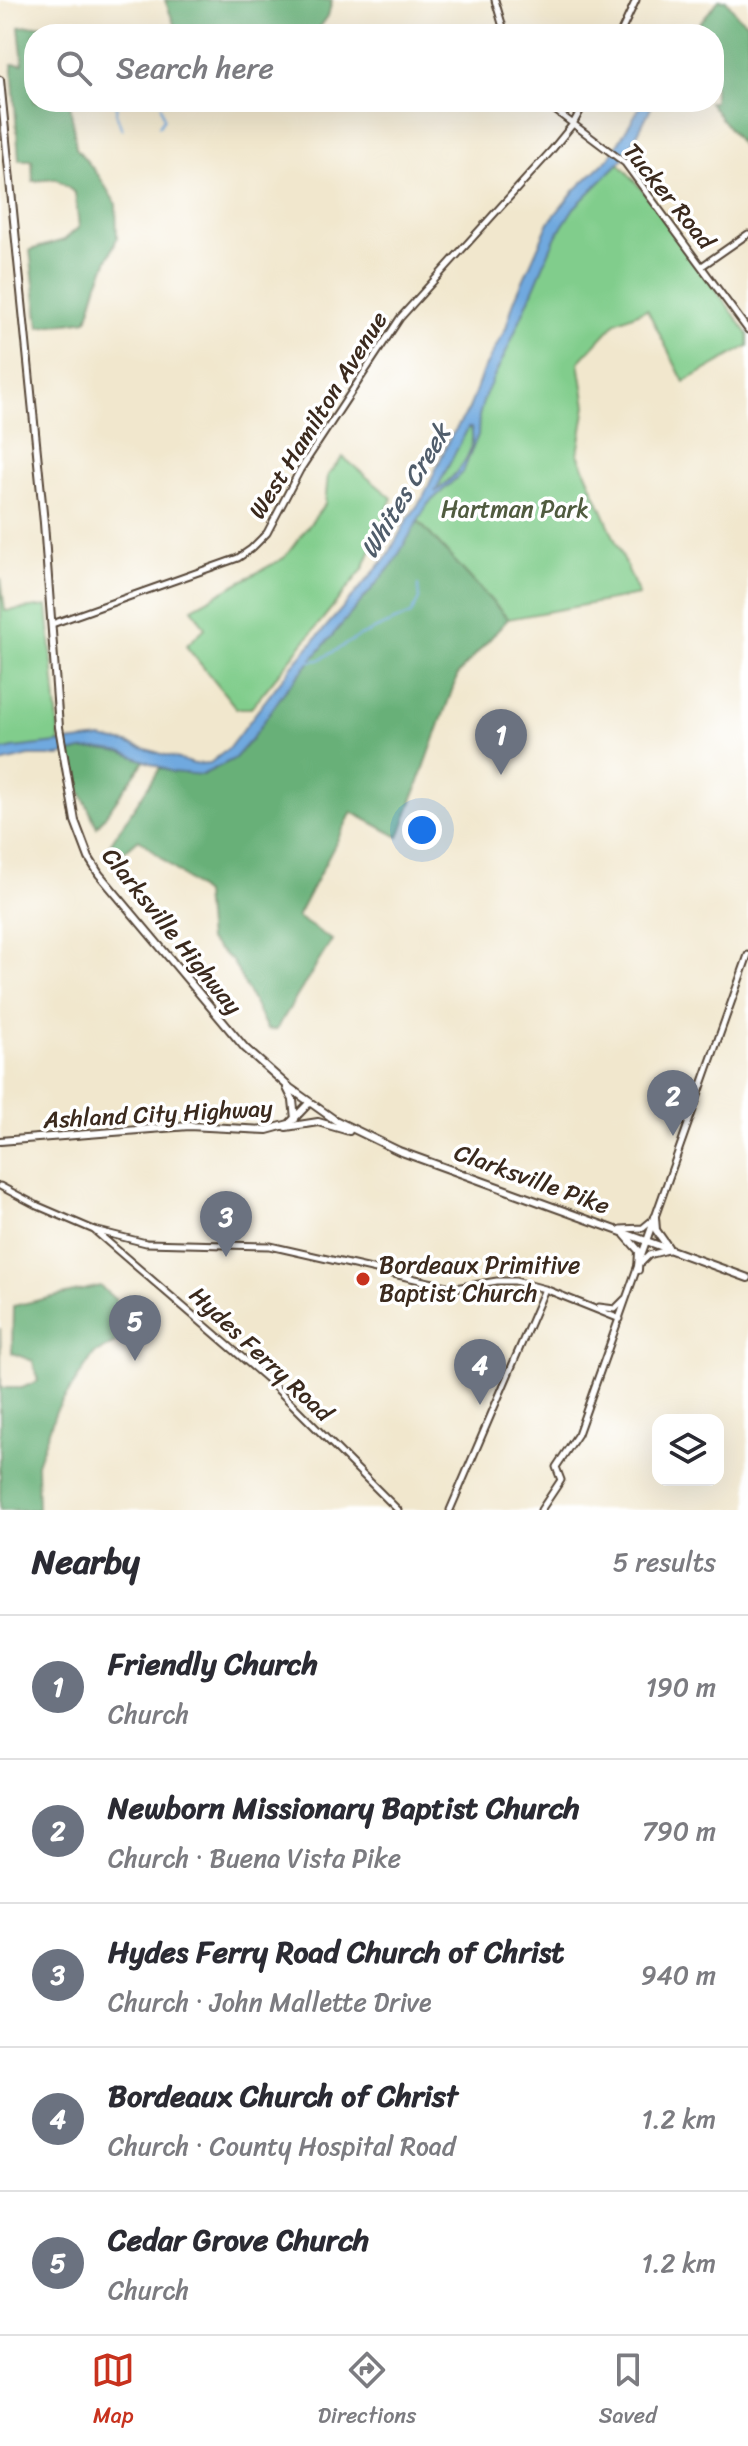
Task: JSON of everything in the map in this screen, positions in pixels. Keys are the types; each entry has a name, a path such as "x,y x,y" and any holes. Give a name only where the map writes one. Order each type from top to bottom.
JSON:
{"main road":[{"name":"Clarksville Highway","path":"0,80 41,486 59,727 71,807 89,858 103,880 221,1022 253,1056 309,1103"},
{"path":"285,1084 293,1100 295,1119"},
{"name":"Ashland City Highway","path":"0,1141 189,1126 267,1130 283,1127 309,1103"},
{"name":"Clarksville Pike","path":"309,1103 362,1134 399,1151 748,1278"},
{"path":"283,1127 318,1122 362,1134"},
{"path":"655,1217 656,1230 671,1250"},
{"path":"616,1229 636,1245 640,1257 638,1270"}],"street":[{"path":"495,0 502,24"},
{"path":"625,24 636,0"},
{"name":"Tucker Road","path":"557,112 625,163 748,330"},
{"name":"West Hamilton Avenue","path":"52,624 238,558 251,549 267,533 300,470 400,318 573,124 580,112"},
{"path":"702,266 748,234"},
{"path":"541,1510 561,1480 556,1467 578,1434 748,955"},
{"path":"0,1186 96,1230 146,1243 270,1246 455,1288 509,1281 545,1289 620,1319"},
{"path":"616,1229 641,1229 655,1217"},
{"name":"Hydes Ferry Road","path":"96,1230 266,1378 398,1510"},
{"path":"638,1270 649,1255 671,1250"},
{"path":"450,1510 545,1289"},
{"path":"540,1301 559,1294"},
{"path":"590,1306 616,1308 630,1294"}],"green space":[{"path":"165,0 332,0 322,24 174,24"},
{"path":"719,0 726,0 748,24 748,154 716,112 724,112 724,24 699,24"},
{"path":"19,27 24,27 24,112 71,112 76,148 99,176 116,204 117,238 87,320 39,327 30,250 64,240 79,227 75,193 56,179 33,181 32,160 19,160 12,64 23,64"},
{"name":"Hartman Park","path":"619,163 652,201 748,334 748,346 684,382 647,309 616,322 579,362 586,406 578,454 639,595 508,619 416,519 529,282 569,212"},
{"path":"343,457 392,498 363,569 251,708 236,708 186,646 205,628 192,608 284,558 325,504 328,475"},
{"path":"416,519 508,619 458,674 399,837 352,812 297,917 332,940 276,1030 267,1029 233,962 208,940 204,894 139,839 111,863 105,852 160,768 202,775 234,759 284,692 393,564"},
{"path":"1,578 5,611 47,606 60,746 0,755"},
{"path":"101,749 123,752 145,760 97,827 71,771 70,753"},
{"path":"100,1286 146,1327 94,1354 56,1411 37,1464 38,1510 0,1510 0,1328 1,1388 22,1388 38,1381 33,1361 12,1353 13,1306"}],"water":[{"path":"637,112 649,112 626,156 574,208 556,236 485,395 478,435 463,472 428,504 393,564 284,692 234,759 202,775 172,772 123,752 101,749 59,756 29,756 0,763 0,751 101,738 194,764 210,763 228,749 293,665 387,557 424,496 450,438 469,409 549,222 575,190 609,158","holes":["468,428 471,428 472,437 463,464 435,492"]}],"waterway":[{"path":"116,112 122,130"},
{"path":"159,126 164,118 162,112"},
{"path":"309,661 319,660 360,636 411,614 419,599 418,585"}],"place":[{"name":"Friendly Church","path":"501,775"},
{"name":"Newborn Missionary Baptist Church","path":"673,1136"},
{"name":"Hydes Ferry Road Church of Christ","path":"226,1257"},
{"name":"Bordeaux Primitive Baptist Church","path":"363,1279"},
{"name":"Cedar Grove Church","path":"135,1361"},
{"name":"Bordeaux Church of Christ","path":"480,1405"}],"water label":[{"name":"Whites Creek","path":"405,491"}]}
